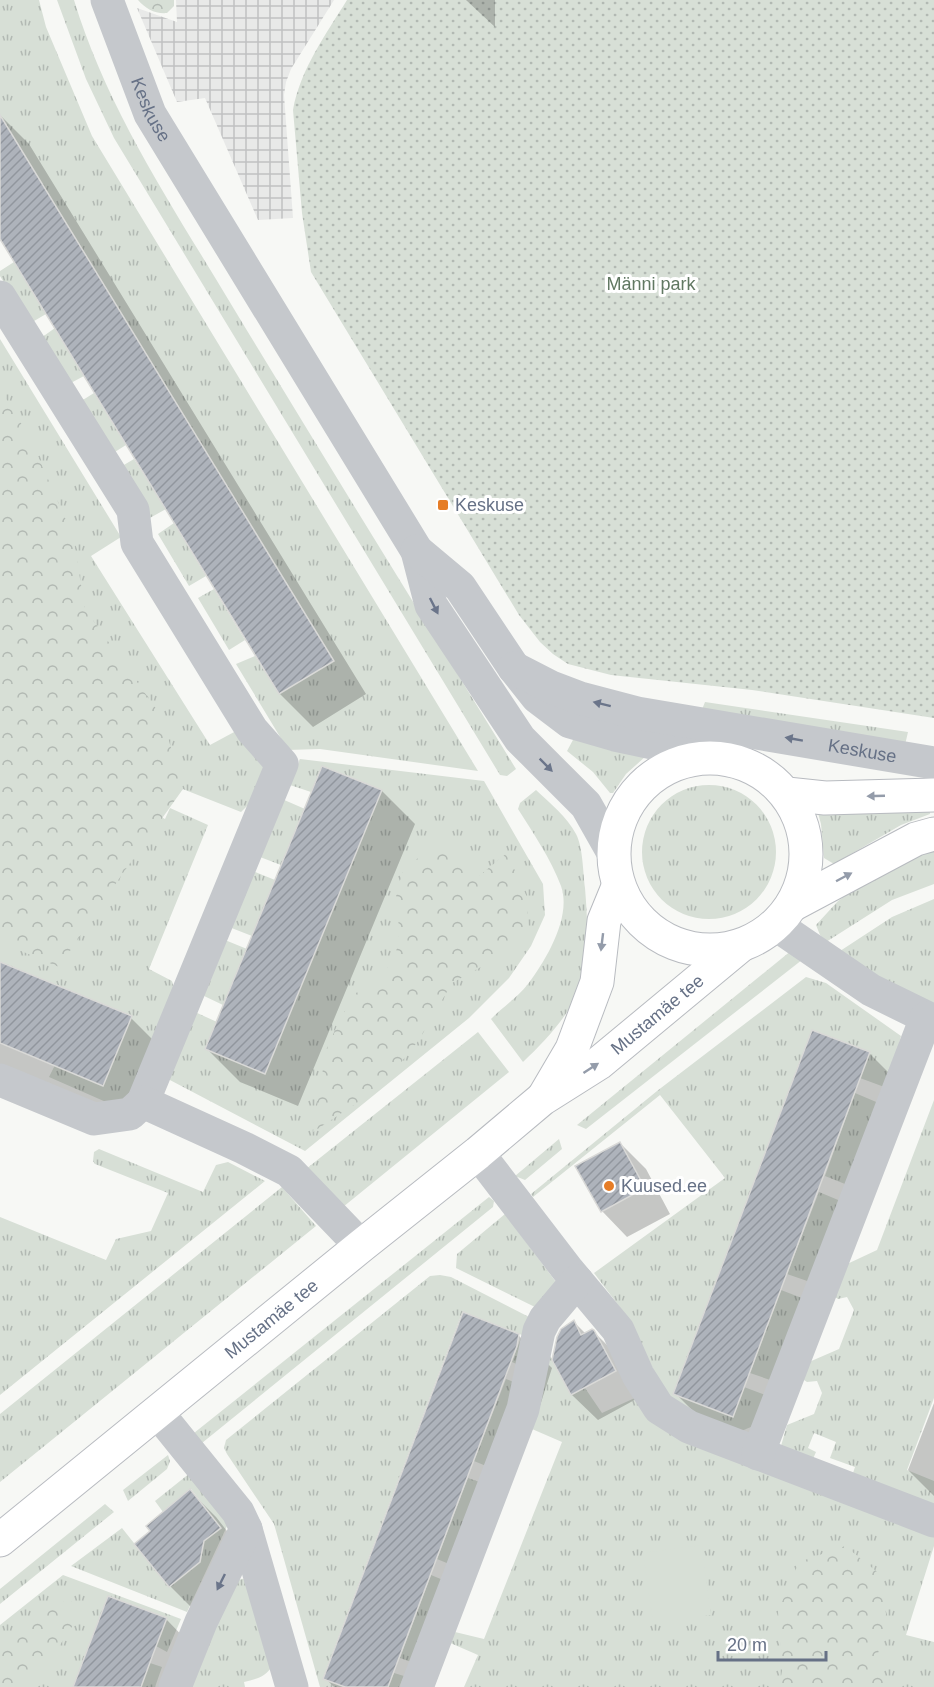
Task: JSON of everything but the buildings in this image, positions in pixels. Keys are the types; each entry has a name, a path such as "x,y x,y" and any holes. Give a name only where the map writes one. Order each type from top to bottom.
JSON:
{"main road":[{"path":"784,915 804,878 806,849 801,820 786,794 769,777 747,764 723,758 690,759 660,770 635,792 619,819 612,851 613,869 618,887 632,913 654,933 681,947 711,951 740,946 758,938 784,915 915,839 934,834"},
{"path":"786,794 825,798 934,795"},
{"name":"Mustamäe tee","path":"542,1099 572,1049 597,982 604,921 618,887"},
{"name":"Mustamäe tee","path":"0,1540 542,1099 599,1064 740,946"}],"street":[{"name":"Keskuse","path":"107,0 150,114 417,551 431,604 520,739 586,805 612,851"},
{"path":"0,297 133,510 137,543 252,730 282,764 143,1102 130,1114 94,1119 0,1080"},
{"name":"Keskuse","path":"417,551 460,587 514,668 537,697 570,722 615,735 723,758"},
{"name":"Keskuse","path":"514,668 551,687 580,698 637,712 934,763"},
{"path":"758,1454 930,1019 871,990 784,915"},
{"path":"143,1102 289,1171 361,1246"},
{"path":"478,1153 618,1330 638,1375 659,1408 689,1427 934,1521"},
{"path":"417,1687 523,1409 539,1331 545,1319 577,1281"},
{"path":"158,1413 238,1512 246,1529 292,1687"},
{"path":"175,1687 201,1622 246,1529"}],"shaded area":[{"path":"176,0 334,0 291,69 286,82 284,95 293,218 258,220 205,98 177,102 137,8 177,22"}],"green space":[{"path":"0,0 39,0 46,27 92,136 478,771 320,749 288,750 236,664 255,656 279,694 333,661 0,115"},
{"path":"57,0 74,0 105,82 166,197 516,769 507,776 500,775 114,138 86,79"},
{"path":"138,0 174,0 174,6 167,13 159,13"},
{"name":"Männi park","path":"347,0 934,0 934,718 752,690 611,675 568,664 540,642 519,615 311,272 302,213 293,110 301,81"},
{"path":"14,262 46,314 29,324 0,276 0,271"},
{"path":"55,328 84,376 67,385 38,340"},
{"path":"0,339 121,537 91,556 210,745 236,731 268,773 255,798 241,812 137,771 148,810 165,819 170,808 208,825 149,969 172,981 174,989 132,1098 106,1102 49,1077 55,1065 132,1016 0,962"},
{"path":"0,389 30,438 73,536 85,609 162,717 183,789 59,967 0,942"},
{"path":"94,393 126,445 110,455 78,403"},
{"path":"134,459 166,509 148,519 117,469"},
{"path":"174,523 206,576 189,586 158,534"},
{"path":"214,589 245,640 229,650 198,598"},
{"path":"705,702 908,732 905,745 701,712"},
{"path":"574,738 646,756 626,774 613,793 610,793 593,772 567,751"},
{"path":"300,759 484,781 543,884 545,915 531,946 509,978 469,1018 305,1151 168,1079 195,1012 217,1022 206,1049 265,1074 382,790 323,766 311,792 290,785"},
{"path":"709,785 735,790 756,805 771,826 776,852 771,878 756,899 735,914 709,919 683,914 662,899 647,878 642,852 647,826 662,805 683,790"},
{"path":"536,790 563,816 578,839 585,888 587,948 582,979 571,1006 549,1036 523,1062 491,1019 520,993 535,974 555,938 563,911 561,886 557,876 518,809 520,803"},
{"path":"282,799 305,809 281,865 260,857"},
{"path":"929,803 930,814 901,825 834,864 824,858 818,813"},
{"path":"441,840 479,876 507,853 526,895 529,931 506,953 452,983 419,1040 381,1087 313,1132 326,1050 340,1019 356,993 382,977 396,954 399,929 396,892 404,869"},
{"path":"934,847 934,884 892,900 826,942 820,935 816,925 838,901 868,879"},
{"path":"253,871 275,880 252,936 229,927"},
{"path":"934,899 934,1008 837,953 892,917"},
{"path":"225,940 247,949 223,1005 202,995"},
{"path":"792,950 807,956 586,1129 577,1125"},
{"path":"806,977 826,983 901,1036 887,1088 860,1078 869,1052 812,1030 733,1416 744,1387 771,1397 751,1427 741,1431 671,1405 628,1318 594,1273 725,1178 660,1095 533,1197 531,1194 657,1091"},
{"path":"478,1032 509,1072 343,1207 306,1169"},
{"path":"855,1093 881,1104 850,1186 825,1176"},
{"path":"934,1100 934,1398 907,1470 934,1481 934,1508 851,1479 855,1467 830,1458 836,1442 814,1433 808,1448 816,1452 812,1461 781,1446 787,1425 814,1414 822,1393 817,1381 807,1382 801,1378 809,1362 839,1349 854,1310 847,1297 838,1299 834,1296 845,1265 877,1250"},
{"path":"559,1139 562,1149 525,1180 515,1176"},
{"path":"99,1149 203,1192 216,1165 228,1162 265,1181 0,1395 0,1217 106,1260 116,1239 151,1231 168,1193 95,1164 94,1152"},
{"path":"282,1187 316,1226 0,1482 0,1414"},
{"path":"819,1192 843,1202 813,1283 787,1274"},
{"path":"489,1197 494,1201 493,1207 202,1443 194,1433"},
{"path":"505,1214 556,1282 539,1309 456,1268 457,1254"},
{"path":"430,1276 451,1277 533,1319 523,1367 512,1362 522,1335 462,1313 323,1678 345,1687 320,1687 274,1524 227,1454 224,1448 226,1440"},
{"path":"781,1290 807,1300 776,1382 750,1373"},
{"path":"547,1350 571,1395 585,1388 602,1413 637,1397 934,1532 934,1546 906,1635 934,1642 934,1687 464,1687 478,1655 448,1642 455,1632 484,1639 562,1442 532,1429"},
{"path":"506,1379 521,1385 491,1468 474,1461"},
{"path":"168,1455 170,1461 167,1469 128,1501 123,1490"},
{"path":"190,1473 228,1524 187,1612 71,1566 122,1528 169,1587 200,1562 204,1541 221,1528 191,1489 163,1512 155,1501"},
{"path":"468,1478 485,1484 454,1566 437,1559"},
{"path":"105,1504 114,1512 0,1604 0,1589"},
{"path":"702,1545 711,1615 653,1623 643,1553"},
{"path":"845,1546 881,1575 886,1614 875,1669 895,1687 779,1687 782,1671 778,1611 799,1562"},
{"path":"63,1575 181,1619 167,1652 156,1646 167,1618 108,1596 73,1687 0,1687 0,1625"},
{"path":"431,1575 448,1582 417,1664 400,1658"},
{"path":"246,1578 272,1666 270,1670 257,1679 244,1682 245,1687 183,1687 238,1580"},
{"path":"71,1601 75,1622 52,1657 33,1677 28,1687 0,1687 0,1652 47,1604"},
{"path":"150,1663 162,1667 155,1687 141,1687"},
{"path":"394,1673 404,1676 399,1687 388,1687"}],"place":[{"name":"Keskuse","path":"443,505"},
{"name":"Kuused.ee","path":"609,1186"}]}
